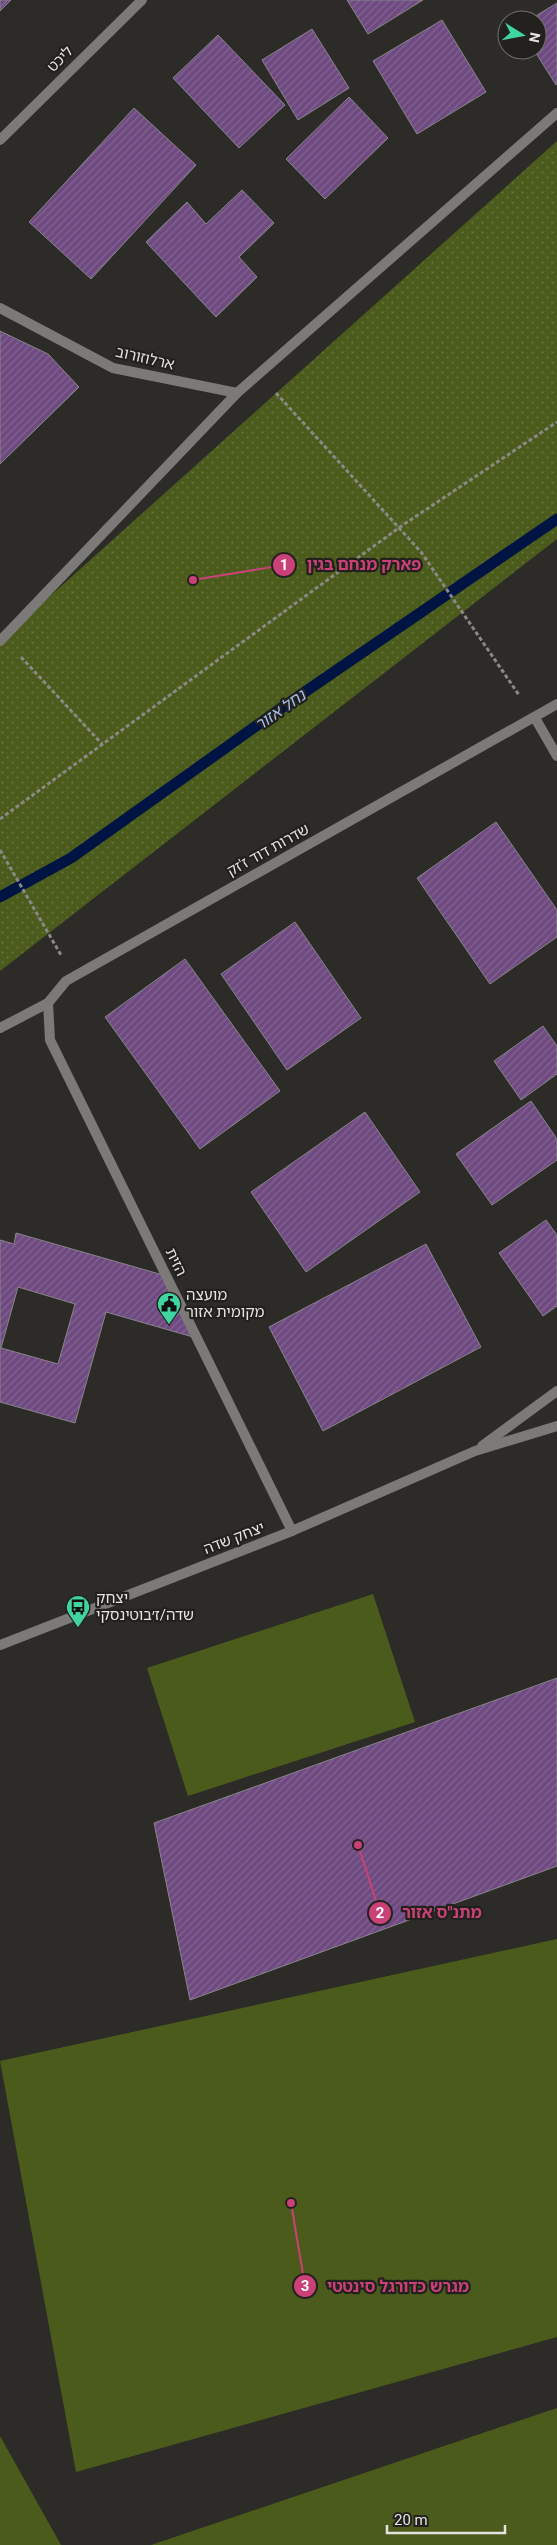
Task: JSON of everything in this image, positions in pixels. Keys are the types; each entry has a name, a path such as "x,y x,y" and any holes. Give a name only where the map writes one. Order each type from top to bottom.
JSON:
{"street":[{"name":"ליכט","path":"0,140 142,0"},
{"path":"2,639 237,393 557,113"},
{"name":"ארלוזורוב","path":"0,308 113,368 237,393"},
{"name":"שדרות דוד ז'זק","path":"0,1028 48,1003 66,981 557,704"},
{"path":"534,718 557,756"},
{"name":"הזית","path":"48,1003 50,1040 292,1531"},
{"name":"יצחק שדה","path":"475,1451 557,1391"},
{"name":"יצחק שדה","path":"0,1645 292,1531 475,1451 557,1426"}],"path":[{"path":"258,374 421,552 534,718"},
{"path":"0,819 400,527 557,422"},
{"path":"2,639 102,744"},
{"path":"0,851 54,943"}],"green space":[{"path":"557,141 557,539 0,971 0,641"},
{"path":"373,1594 415,1722 188,1796 147,1668"},
{"path":"557,1939 557,2337 76,2472 0,2061"},
{"path":"557,2408 557,2545 151,2545"},
{"path":"0,2436 61,2545 0,2545"}],"building":[{"path":"0,0 11,0 0,11"},
{"path":"347,0 423,0 368,34"},
{"path":"557,3 556,85 540,60 547,60 547,10 545,10"},
{"path":"442,20 486,92 417,134 373,61"},
{"path":"312,29 349,88 298,120 262,60"},
{"path":"218,35 285,105 239,148 173,78"},
{"path":"349,97 388,138 325,199 286,159"},
{"path":"134,108 196,165 91,279 29,222"},
{"path":"242,190 274,223 239,257 257,277 216,317 146,242 187,202 206,224"},
{"path":"0,331 48,354 79,387 0,464"},
{"path":"496,822 557,910 557,937 490,984 417,878"},
{"path":"295,922 361,1018 287,1070 221,974"},
{"path":"185,959 280,1091 200,1149 105,1017"},
{"path":"543,1026 557,1046 557,1074 521,1100 494,1061"},
{"path":"531,1101 557,1139 557,1160 492,1205 456,1154"},
{"path":"365,1112 420,1192 306,1272 251,1192"},
{"path":"546,1220 557,1235 557,1306 543,1316 499,1253"},
{"name":"מועצה מקומית אזור","path":"16,1233 163,1275 193,1337 106,1312 75,1423 0,1402 0,1240 14,1244","holes":["18,1287 75,1304 58,1364 1,1348"]},
{"path":"426,1244 481,1347 323,1431 269,1327"},
{"path":"557,1678 557,1866 190,2000 154,1823"}],"waterway":[{"name":"נחל אזור","path":"0,897 71,858 280,709 557,519"}],"place":[{"name":"פארק מנחם בגין","path":"193,580"},
{"name":"מועצה מקומית אזור","path":"169,1325"},
{"name":"יצחק שדה/ז׳בוטינסקי","path":"78,1628"},
{"name":"מתנ\"ס אזור","path":"358,1845"},
{"name":"מגרש כדורגל סינטטי","path":"291,2203"}]}
